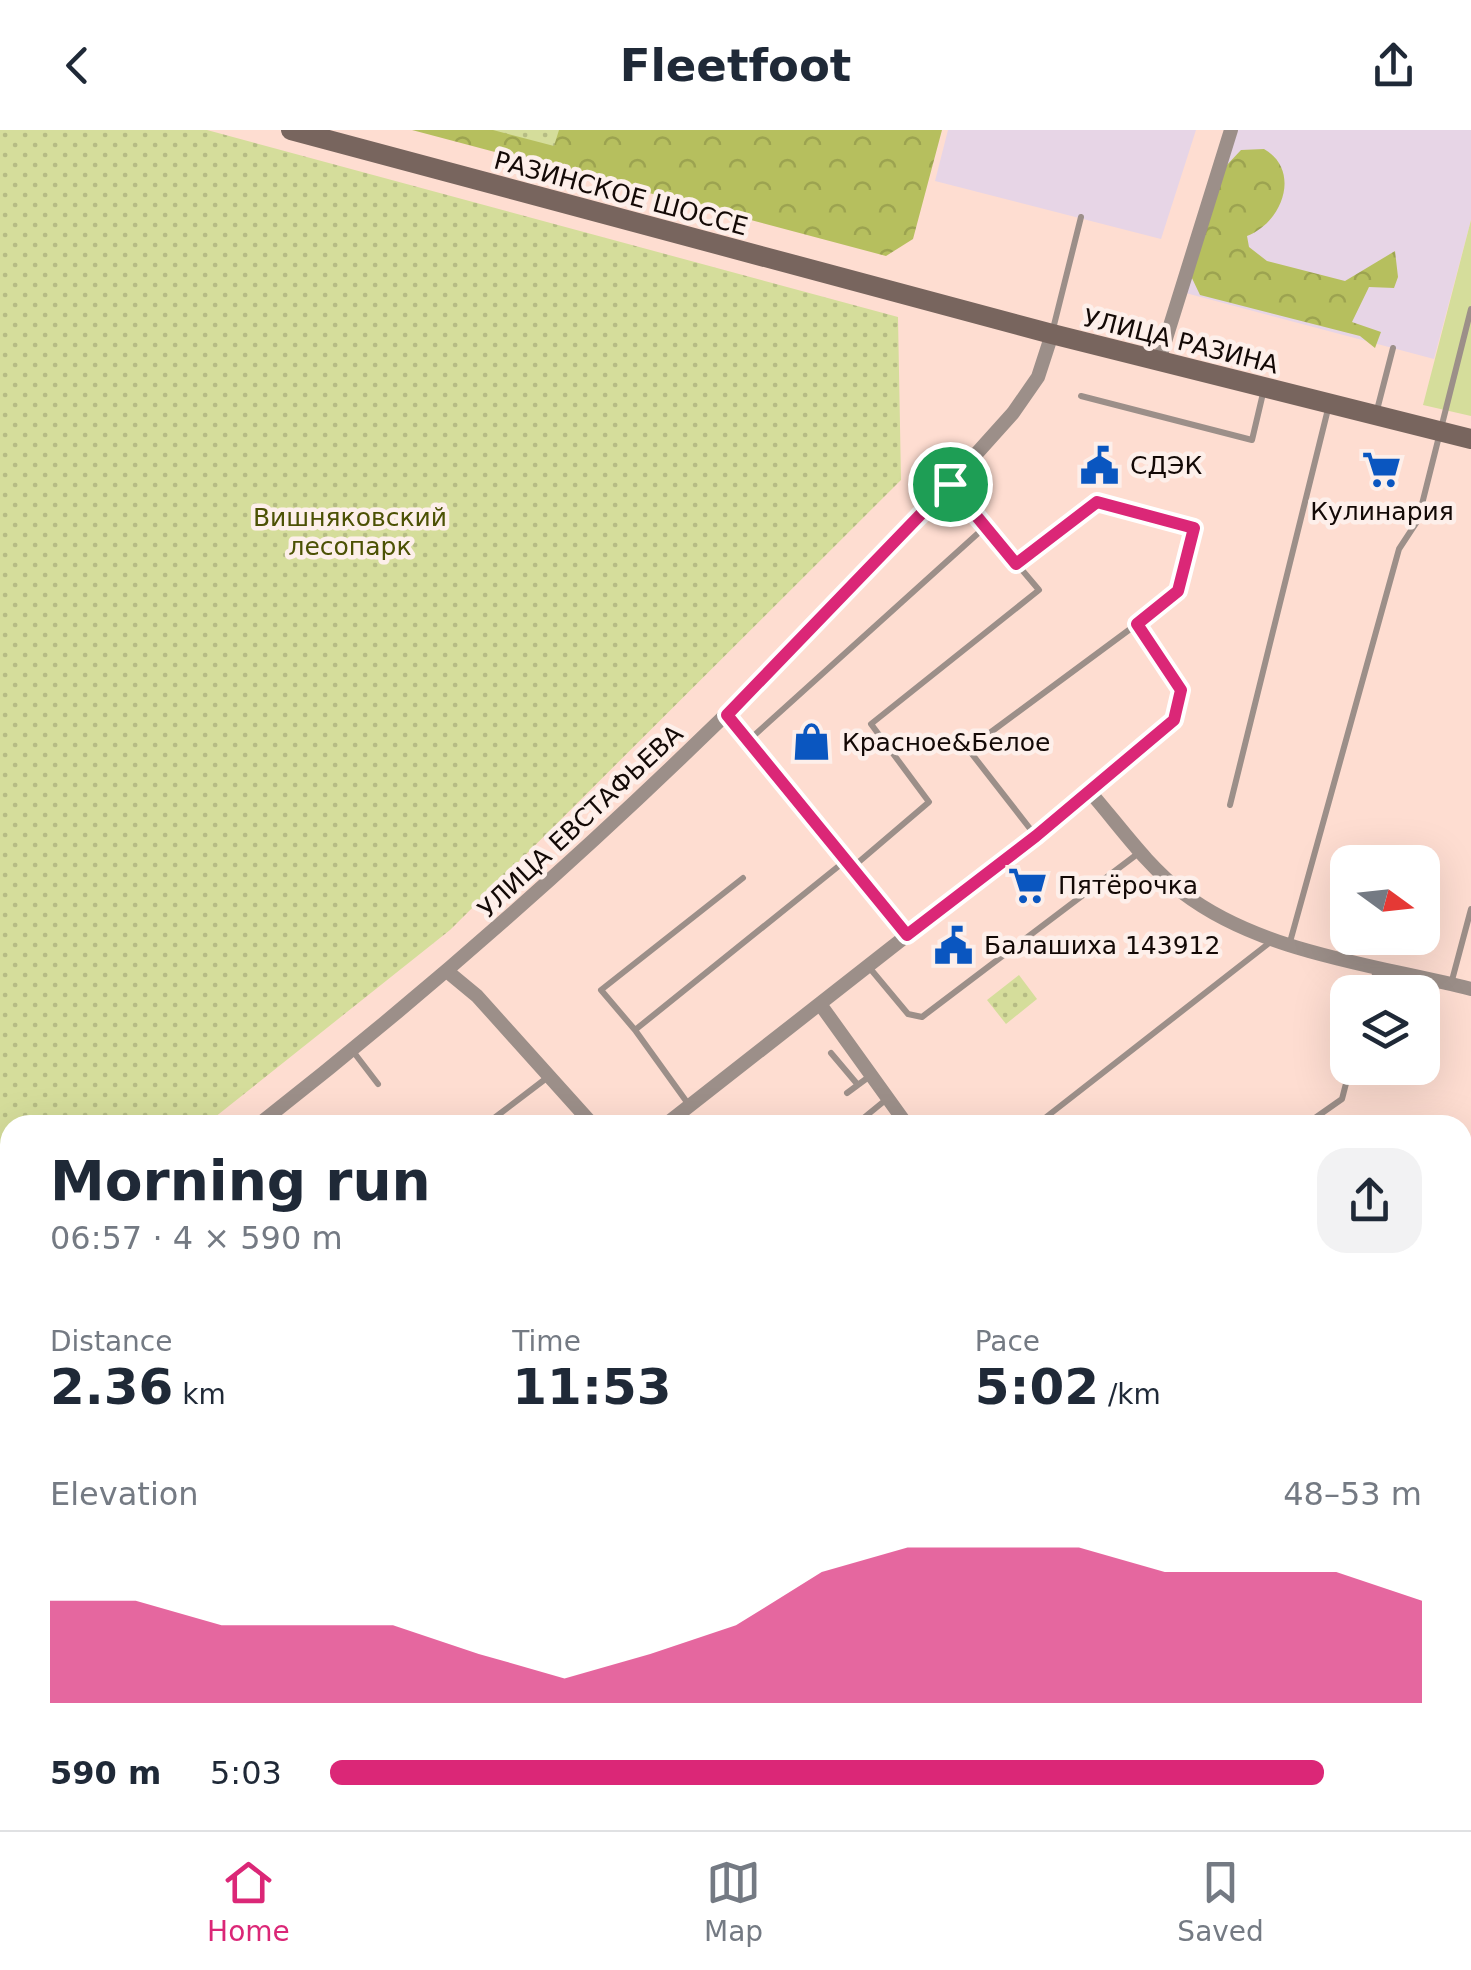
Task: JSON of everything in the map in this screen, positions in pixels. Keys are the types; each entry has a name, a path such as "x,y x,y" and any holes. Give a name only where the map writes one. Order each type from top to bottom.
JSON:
{"main road":[{"name":"РАЗИНСКОЕ ШОССЕ","path":"291,130 880,288"},
{"name":"УЛИЦА РАЗИНА","path":"880,288 1471,438"}],"street":[{"path":"1159,361 1230,130"},
{"name":"УЛИЦА ЕВСТАФЬЕВА","path":"271,1115 448,972 591,846 727,715 950,484 1032,389 1052,334"},
{"path":"727,715 907,935"},
{"path":"678,1115 1090,792 1180,891 1217,917 1290,944 1471,988"},
{"path":"448,972 477,996 584,1115"},
{"path":"820,1004 900,1115"}],"lane":[{"path":"1052,334 1082,218"},
{"path":"1290,944 1400,550 1418,520 1471,309"},
{"path":"1376,415 1393,348"},
{"path":"1081,396 1252,440 1265,388"},
{"path":"1230,805 1330,404"},
{"path":"635,1030 929,802 871,724 1038,590 950,484"},
{"path":"1016,564 1097,502 1194,528 1178,591 968,749 1036,836"},
{"path":"748,740 985,528"},
{"path":"1090,792 1174,720 1181,690 1137,624"},
{"path":"868,966 908,1014 922,1017 1141,851"},
{"path":"690,1106 601,990 743,878"},
{"path":"1451,984 1470,913"},
{"path":"1049,1115 1274,939"},
{"path":"1375,975 1377,966"},
{"path":"352,1050 378,1084"},
{"path":"831,1053 858,1085"},
{"path":"847,1093 871,1075"},
{"path":"498,1115 550,1076"},
{"path":"1320,1115 1342,1099 1346,1085"},
{"path":"867,1115 888,1098"}],"shaded area":[{"path":"948,130 1196,130 1161,239 935,181"},
{"path":"1236,130 1471,130 1471,220 1434,359 1182,292"}],"green space":[{"name":"Вишняковский лесопарк","path":"0,130 207,130 898,317 901,480 450,930 218,1115 0,1115"},
{"path":"412,130 942,130 913,239 886,256"},
{"path":"493,130 559,130 554,146"},
{"path":"1264,149 1276,159 1285,183 1278,209 1270,220 1247,236 1249,247 1267,261 1345,281 1395,251 1398,277 1394,288 1369,287 1352,322 1381,332 1375,348 1360,336 1200,295 1190,274 1225,167 1241,150"},
{"path":"1471,220 1471,416 1423,405"},
{"path":"1019,975 1037,999 1006,1024 987,1000"}],"place":[{"name":"СДЭК","path":"1100,465"},
{"name":"Кулинария","path":"1382,470"},
{"name":"Красное&Белое","path":"812,742"},
{"name":"Пятёрочка","path":"1028,885"},
{"name":"Балашиха 143912","path":"954,945"}],"route":[{"path":"950,484 1016,564 1097,502 1194,528 1178,591 1137,624 1181,690 1174,720 1036,836 907,935 727,715 950,484"}]}
